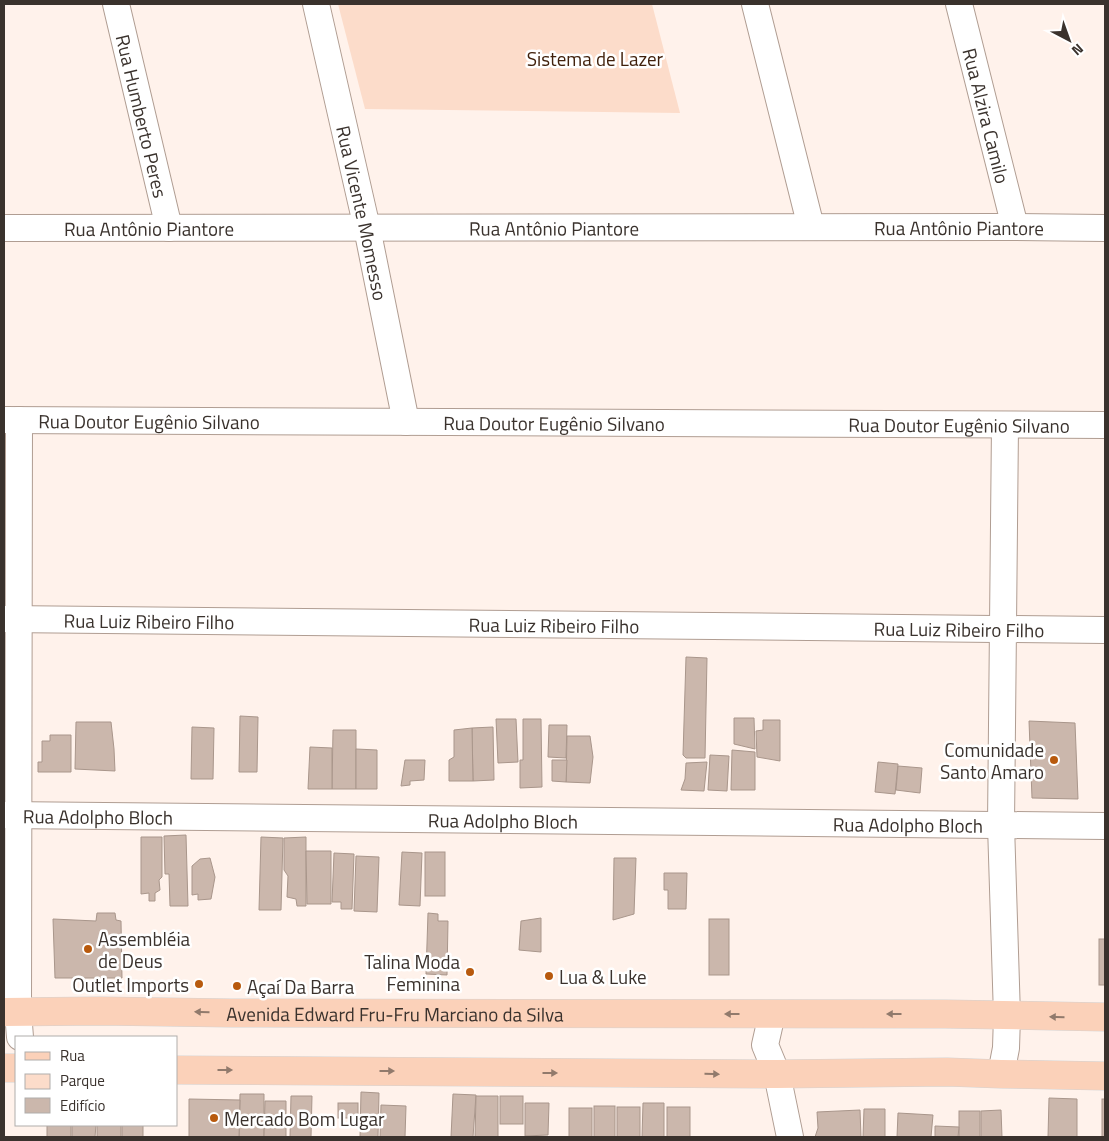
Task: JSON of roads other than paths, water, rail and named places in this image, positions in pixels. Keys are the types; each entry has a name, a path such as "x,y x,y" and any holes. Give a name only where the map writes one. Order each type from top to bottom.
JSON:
{"main road":[{"name":"Avenida Edward Fru-Fru Marciano da Silva","path":"14,1020 100,1010 231,1013 945,1014 1105,1018"},
{"path":"178,1070 777,1074 947,1072 1105,1076"}],"street":[{"name":"Rua Humberto Peres","path":"116,4 168,228"},
{"name":"Rua Vicente Momesso","path":"316,4 367,228 406,422"},
{"path":"755,4 810,227"},
{"name":"Rua Alzira Camilo","path":"959,4 1015,227"},
{"name":"Rua Antônio Piantore","path":"4,228 1105,228"},
{"path":"12,420 11,815 14,1020"},
{"name":"Rua Doutor Eugênio Silvano","path":"12,420 1105,425"},
{"path":"1001,1074 1006,1048 1007,1016 1001,825 1005,426"},
{"name":"Rua Luiz Ribeiro Filho","path":"11,619 1105,630"},
{"name":"Rua Adolpho Bloch","path":"11,815 1105,826"},
{"path":"772,1014 765,1045 777,1074 790,1137"}],"place":[{"name":"Comunidade Santo Amaro","path":"1054,760"},
{"name":"Assembléia de Deus","path":"88,949"},
{"name":"Talina Moda Feminina","path":"470,972"},
{"name":"Lua & Luke","path":"549,976"},
{"name":"Outlet Imports","path":"199,984"},
{"name":"Açaí Da Barra","path":"237,986"},
{"name":"Mercado Bom Lugar","path":"214,1118"}],"park label":[{"name":"Sistema de Lazer","path":"595,58"}]}
